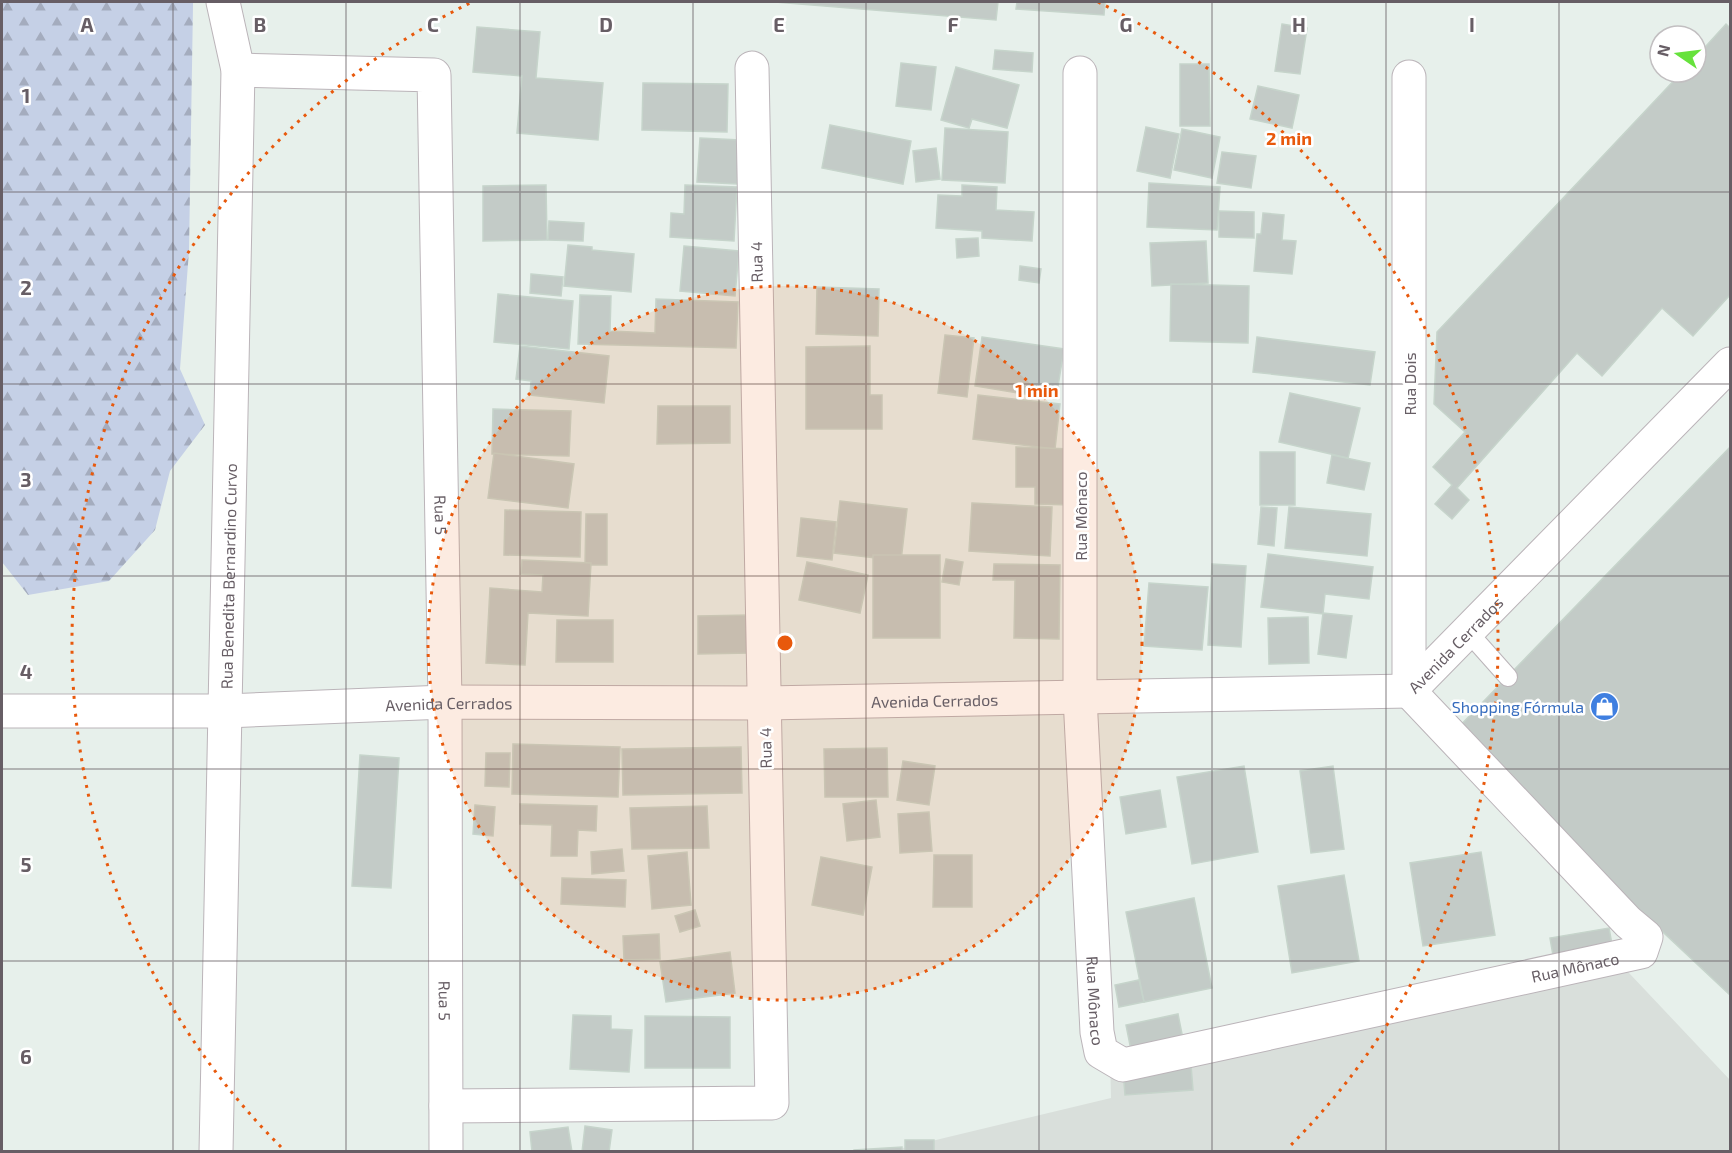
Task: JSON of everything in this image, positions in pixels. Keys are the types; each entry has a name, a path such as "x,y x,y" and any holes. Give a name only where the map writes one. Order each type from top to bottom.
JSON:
{"street":[{"name":"Rua Benedita Bernardino Curvo","path":"216,1152 238,70 224,2"},
{"name":"Rua 4","path":"446,1106 772,1103 752,68"},
{"name":"Rua 5","path":"238,70 434,75 445,702 446,1152"},
{"name":"Rua Mônaco","path":"1080,74 1080,697 1097,1032 1101,1052 1123,1065 1641,952 1646,937 1628,922 1409,691"},
{"name":"Rua Dois","path":"1409,77 1409,691"},
{"name":"Avenida Cerrados","path":"2,711 226,711 445,702 765,703 1409,691 1731,364"}],"lane":[{"path":"1468,632 1508,677"}],"shaded area":[{"path":"1613,956 1730,1080 1730,1151 886,1152 1111,1098 1110,1055"}],"green space":[{"path":"2,2 193,2 189,251 180,369 205,425 170,471 155,530 109,581 28,595 2,562"}],"building":[{"path":"775,2 998,2 996,20"},
{"path":"1017,2 1105,2 1104,15 1016,9"},
{"path":"1282,24 1307,28 1300,74 1275,71"},
{"path":"1726,24 1730,28 1730,295 1693,336 1662,308 1602,376 1577,353 1457,488 1469,500 1452,519 1435,504 1452,485 1433,467 1465,432 1434,404 1437,332 1671,84 1708,84 1708,44"},
{"path":"477,27 540,32 536,78 603,83 598,140 517,133 522,76 473,72"},
{"path":"995,50 1033,53 1032,72 993,69"},
{"path":"901,63 936,67 931,110 896,106"},
{"path":"1180,64 1209,64 1210,126 1180,126"},
{"path":"956,67 1019,85 1007,128 972,119 969,128 941,120"},
{"path":"643,83 728,84 727,132 642,130"},
{"path":"1258,86 1299,95 1292,128 1250,119"},
{"path":"830,125 911,141 903,184 822,168"},
{"path":"1146,127 1179,134 1170,178 1137,171"},
{"path":"945,128 1008,132 1005,183 942,180"},
{"path":"1182,129 1220,137 1212,178 1174,170"},
{"path":"700,138 740,140 737,184 697,182"},
{"path":"936,148 940,179 916,182 913,151"},
{"path":"1222,152 1256,156 1251,188 1217,183"},
{"path":"1149,183 1220,187 1217,230 1147,227"},
{"path":"546,185 547,240 483,241 483,186"},
{"path":"685,185 737,187 734,241 670,237 671,213 684,214"},
{"path":"962,185 997,187 996,210 1034,212 1032,241 982,238 982,231 936,228 938,195 962,196"},
{"path":"1219,211 1254,212 1254,238 1219,237"},
{"path":"1263,213 1284,215 1282,240 1296,241 1292,274 1254,271 1257,234 1261,234"},
{"path":"549,221 584,223 583,241 548,240"},
{"path":"978,238 979,256 957,258 956,239"},
{"path":"1206,241 1208,283 1152,286 1150,243"},
{"path":"568,245 634,254 631,292 564,286"},
{"path":"684,246 739,251 735,296 680,291"},
{"path":"1020,266 1041,269 1039,283 1019,280"},
{"path":"531,274 563,277 561,296 530,293"},
{"path":"1171,284 1249,286 1248,343 1170,341"},
{"path":"817,287 879,289 878,336 816,334"},
{"path":"498,294 573,301 569,349 494,342"},
{"path":"580,295 611,296 610,331 655,333 656,299 738,302 736,348 578,344"},
{"path":"945,335 974,338 967,397 938,393"},
{"path":"982,337 1064,349 1056,399 975,386"},
{"path":"1257,337 1375,352 1370,385 1253,372"},
{"path":"520,346 609,356 604,403 530,395 531,381 516,379"},
{"path":"870,346 870,395 882,395 882,429 806,429 806,347"},
{"path":"1290,393 1360,408 1348,458 1279,442"},
{"path":"978,395 1060,404 1055,449 973,439"},
{"path":"658,406 730,406 730,443 657,444"},
{"path":"493,409 571,411 569,456 492,454"},
{"path":"1016,447 1071,449 1072,505 1035,504 1035,487 1016,487"},
{"name":"Shopping Fórmula","path":"1730,447 1730,995 1452,734"},
{"path":"1260,452 1295,452 1295,505 1260,505"},
{"path":"494,453 574,464 568,508 488,498"},
{"path":"1332,455 1370,463 1364,490 1327,483"},
{"path":"840,501 907,509 901,561 834,553"},
{"path":"972,503 1052,507 1050,556 969,551"},
{"path":"1261,507 1277,508 1274,546 1258,544"},
{"path":"1289,507 1371,514 1367,556 1285,548"},
{"path":"505,510 581,512 580,557 504,555"},
{"path":"586,514 607,514 607,565 585,565"},
{"path":"801,518 836,522 832,560 797,556"},
{"path":"1268,554 1373,567 1369,599 1325,594 1323,614 1261,607"},
{"path":"873,555 940,555 940,638 873,638"},
{"path":"946,559 963,562 959,585 942,582"},
{"path":"522,560 591,563 588,616 528,613 525,665 486,663 490,588 542,592 543,575 521,574"},
{"path":"807,562 868,575 860,613 799,600"},
{"path":"994,564 1060,565 1059,639 1014,638 1015,580 993,580"},
{"path":"1212,564 1246,566 1241,647 1208,645"},
{"path":"1149,583 1208,587 1202,650 1144,646"},
{"path":"1323,613 1352,616 1346,658 1318,654"},
{"path":"751,615 751,653 698,654 698,616"},
{"path":"1308,617 1309,663 1269,664 1268,618"},
{"path":"557,620 613,620 613,662 556,662"},
{"path":"513,744 620,747 618,797 512,794"},
{"path":"741,747 742,793 623,795 622,749"},
{"path":"887,748 888,797 825,797 824,749"},
{"path":"486,753 510,753 509,787 485,786"},
{"path":"360,755 399,758 391,888 352,886"},
{"path":"903,761 935,766 929,805 897,800"},
{"path":"1244,766 1258,852 1192,864 1177,777"},
{"path":"1333,766 1344,849 1311,853 1300,771"},
{"path":"1160,790 1166,827 1126,834 1120,797"},
{"path":"876,800 880,837 847,841 843,804"},
{"path":"520,804 597,806 596,831 578,830 577,856 551,856 552,825 520,824"},
{"path":"475,805 495,807 493,836 473,834"},
{"path":"707,806 709,848 632,849 630,808"},
{"path":"929,812 932,851 900,853 898,814"},
{"path":"622,849 624,871 592,874 591,852"},
{"path":"687,852 691,905 652,909 648,856"},
{"path":"1481,852 1495,935 1423,946 1410,863"},
{"path":"934,855 972,855 972,907 933,907"},
{"path":"821,857 872,867 863,915 812,905"},
{"path":"1344,875 1359,961 1292,973 1278,886"},
{"path":"562,878 626,880 625,907 561,904"},
{"path":"1194,898 1212,988 1144,1002 1126,912"},
{"path":"695,910 700,926 680,932 675,916"},
{"path":"1609,928 1613,950 1554,961 1550,938"},
{"path":"659,934 660,959 624,960 623,936"},
{"path":"730,952 735,993 666,1002 660,962"},
{"path":"1139,980 1144,1002 1119,1007 1115,985"},
{"path":"1178,1014 1183,1039 1131,1050 1126,1025"},
{"path":"573,1015 611,1016 611,1029 632,1030 629,1072 570,1069"},
{"path":"645,1016 730,1017 730,1068 645,1068"},
{"path":"1191,1065 1193,1090 1125,1095 1123,1070"},
{"path":"585,1126 612,1130 609,1152 582,1152"},
{"path":"568,1127 572,1152 532,1152 530,1132"},
{"path":"905,1140 934,1140 934,1152 905,1152"},
{"path":"902,1147 902,1152 854,1152 854,1150"}],"place":[{"name":"Shopping Fórmula","path":"1605,706"}]}
